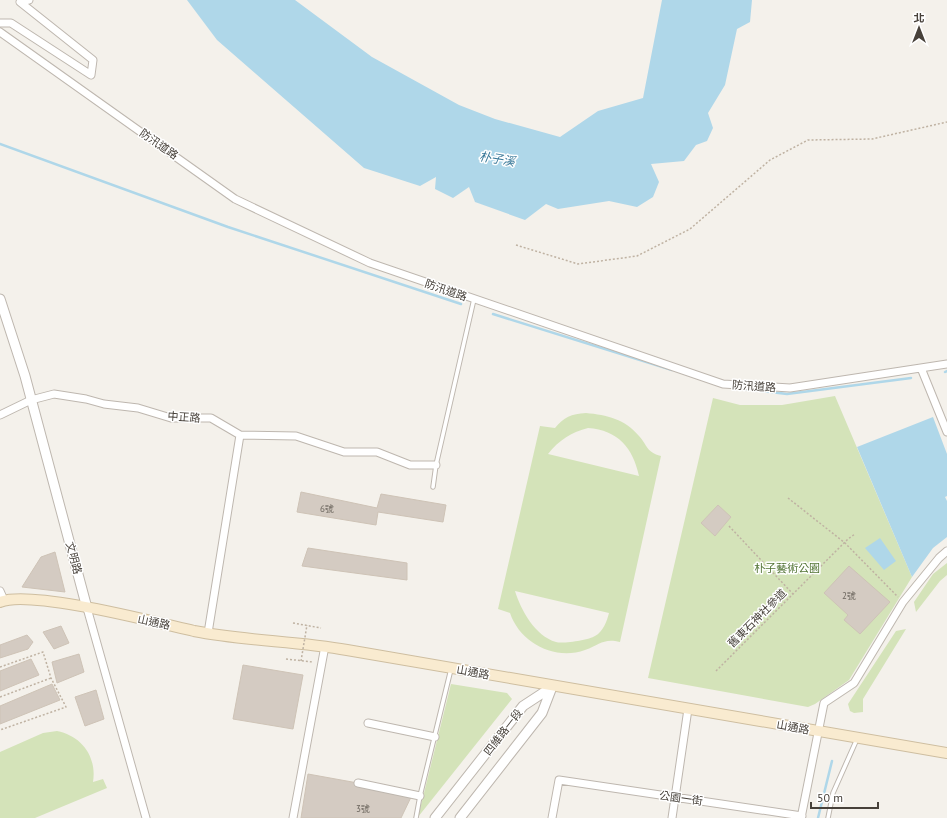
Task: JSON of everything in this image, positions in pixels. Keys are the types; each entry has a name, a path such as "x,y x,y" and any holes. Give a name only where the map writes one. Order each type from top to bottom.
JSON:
{"main road":[{"name":"山通路","path":"1,598 27,598 87,608 208,634 325,646 552,687 947,753"}],"street":[{"path":"0,23 11,23 91,75 93,60 20,2 29,0"},
{"name":"防汛道路","path":"0,32 235,199 370,263 723,384 790,388 947,364"},
{"name":"文明路","path":"0,299 31,400 145,818"},
{"path":"922,368 947,432"},
{"name":"中正路","path":"0,414 31,400 54,394 86,399 104,404 138,408 171,418 211,418 240,435 296,436 344,452 376,452 410,465 436,465"},
{"path":"208,634 240,435"},
{"path":"802,817 824,703 854,683 903,602 939,558 947,552"},
{"path":"293,818 325,646"},
{"name":"四維路一段","path":"434,818 523,706 552,687"},
{"name":"四維路一段","path":"460,818 542,713 552,687"},
{"path":"672,818 688,709"},
{"path":"368,723 435,737"},
{"name":"公園一街","path":"552,818 559,780 802,817"},
{"path":"358,783 420,796"},
{"path":"145,818 153,818"}],"lane":[{"path":"433,487 436,465 474,299"},
{"path":"416,818 451,668"},
{"path":"828,818 833,793 858,738"}],"path":[{"path":"516,245 578,264 637,256 690,229 770,160 808,140 872,139 947,122"},
{"path":"788,498 844,543 903,602"},
{"path":"729,526 793,594"},
{"name":"舊東石神社參道","path":"716,670 844,543 855,534"},
{"path":"293,623 321,628"},
{"path":"301,661 307,626"},
{"path":"0,667 43,652 51,678 66,707 0,730"},
{"path":"286,659 313,662"},
{"path":"0,698 51,678"}],"green space":[{"name":"朴子藝術公園","path":"835,396 912,577 849,680 815,704 808,707 648,678 713,398 740,405 782,405"},
{"path":"581,413 601,415 622,422 634,430 652,453 661,456 620,642 605,641 585,650 574,653 562,653 540,647 530,641 515,624 510,613 498,609 540,426 555,428 565,419 572,415","holes":["588,428 608,432 622,442 633,457 639,476 548,454 566,437","515,591 609,613 606,623 595,636 576,641 556,642 548,639 535,628 525,614"]},
{"path":"947,563 947,575 940,581 916,612 914,602 933,574"},
{"path":"906,629 863,699 863,712 854,713 850,711 848,704 896,631"},
{"path":"451,684 507,693 512,699 418,817"},
{"path":"57,731 74,738 86,749 93,764 93,782 103,779 107,788 35,818 0,818 0,752 43,733"}],"water":[{"name":"朴子溪","path":"187,0 295,0 372,57 459,105 495,119 560,137 598,111 643,98 662,0 752,0 750,22 737,29 725,85 708,113 713,128 707,141 696,145 684,161 651,164 659,182 653,197 637,207 609,201 558,209 546,204 525,220 475,202 469,187 453,198 435,189 436,177 420,186 364,168 217,40"},
{"path":"933,417 947,454 947,496 945,497 947,501 947,537 933,548 912,577 857,447"},
{"path":"880,538 896,561 884,570 865,548"}],"building":[{"path":"301,492 377,508 381,494 446,505 443,522 378,512 376,525 297,512"},
{"path":"718,505 731,517 715,536 701,523"},
{"path":"308,548 407,563 407,580 302,566"},
{"path":"55,552 65,592 22,587 41,557"},
{"path":"849,566 890,602 860,634 844,620 848,615 824,593"},
{"path":"61,626 69,643 54,649 43,632"},
{"path":"27,635 33,642 28,649 0,658 0,645"},
{"path":"79,654 84,672 57,683 52,662"},
{"path":"31,659 39,675 0,691 0,671"},
{"path":"243,665 303,675 293,729 233,719"},
{"path":"52,684 60,700 0,724 0,706"},
{"path":"96,690 104,719 85,726 75,697"},
{"path":"308,774 413,793 401,818 301,818"}],"waterway":[{"path":"0,144 228,227 461,304"},
{"path":"493,314 672,370"},
{"path":"739,388 787,394 911,378"},
{"path":"818,818 832,761"}]}
